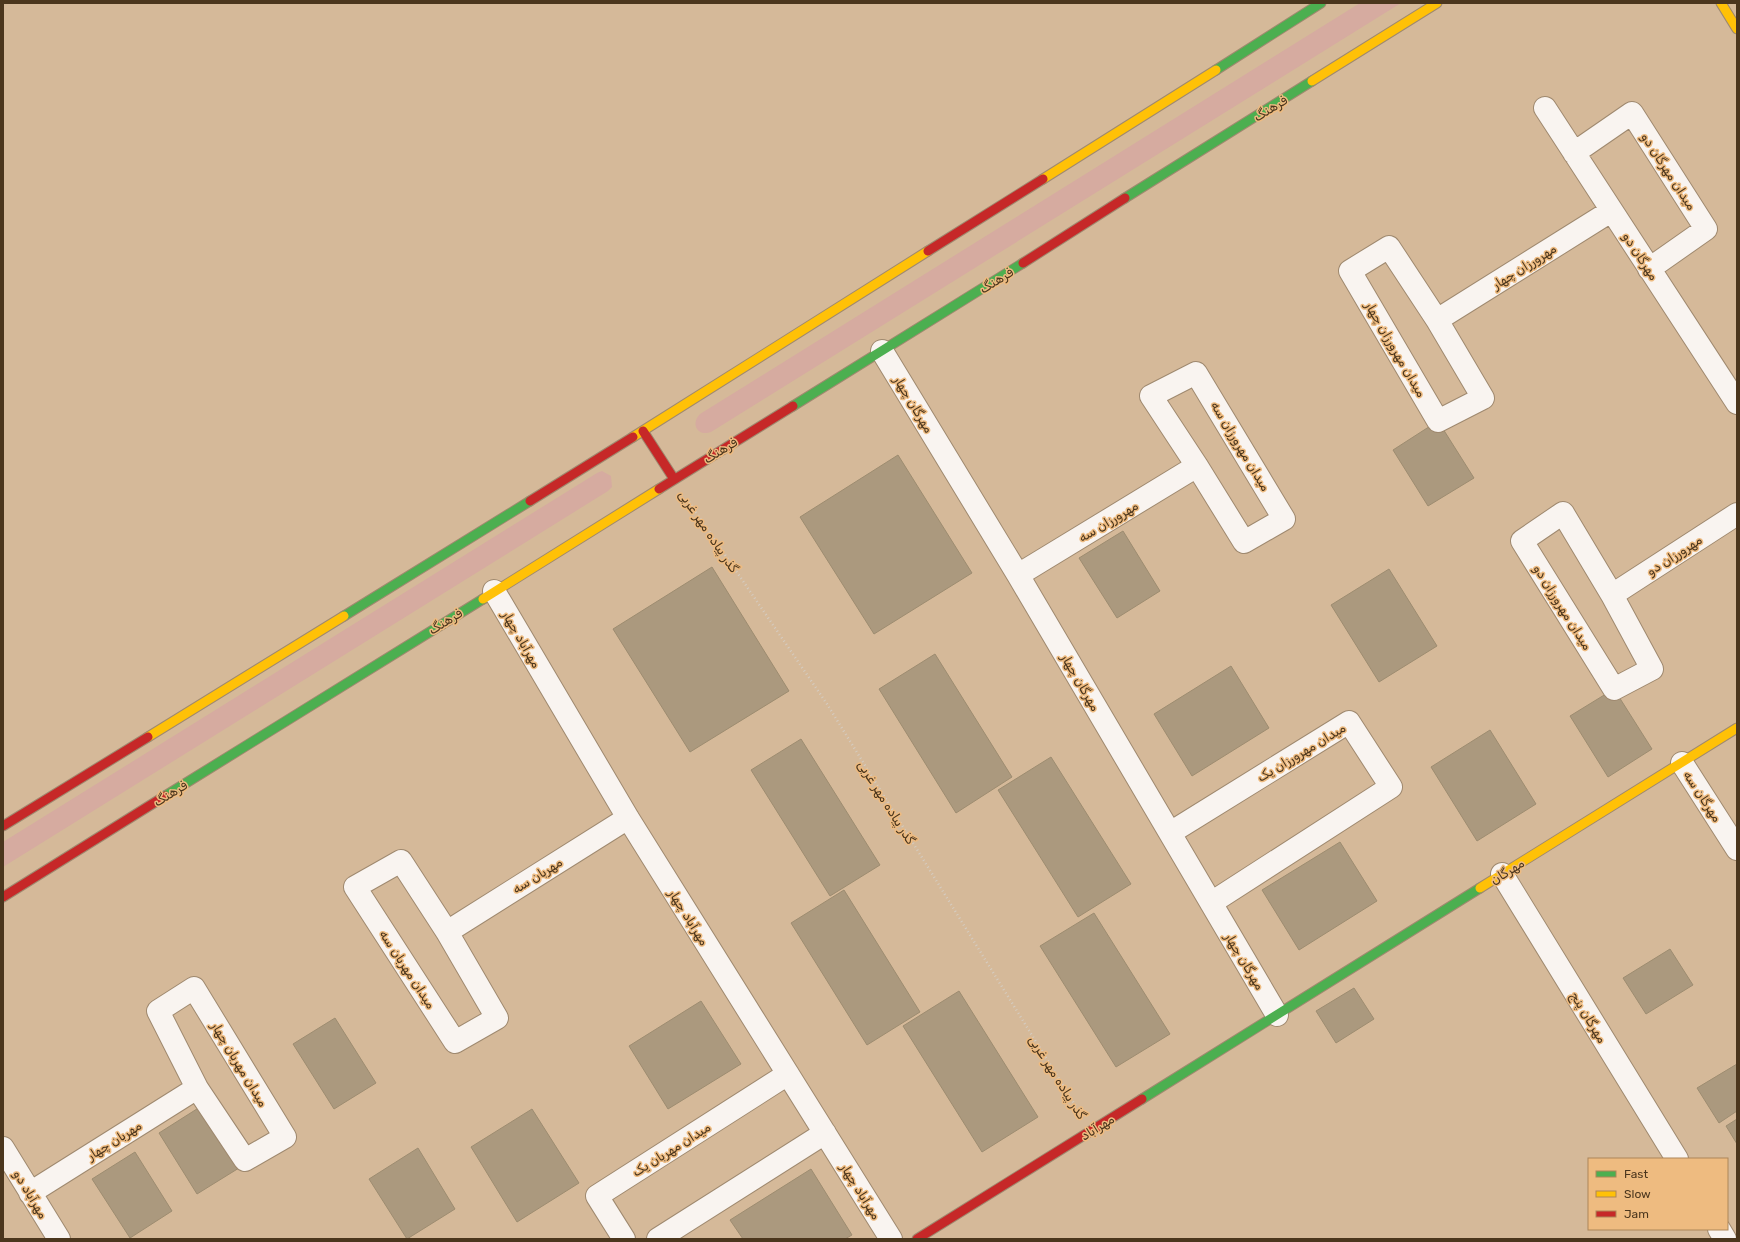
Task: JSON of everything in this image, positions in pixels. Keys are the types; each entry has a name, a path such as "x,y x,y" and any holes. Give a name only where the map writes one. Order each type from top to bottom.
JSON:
{"main road":[{"path":"3,826 643,431 1321,3"},
{"name":"فرهنگ","path":"3,897 882,351 1437,3"},
{"path":"1721,3 1737,29"},
{"path":"643,431 674,479"},
{"name":"مهرگان","path":"1277,1015 1737,728"},
{"name":"مهرآباد","path":"917,1239 1277,1015"}],"street":[{"name":"مهرگان دو","path":"1544,108 1737,403"},
{"name":"میدان مهرگان دو","path":"1574,153 1632,113 1706,229 1649,269"},
{"name":"مهرورزان چهار","path":"1437,320 1611,211"},
{"name":"میدان مهرورزان چهار","path":"1389,247 1437,320 1483,398 1438,421 1350,271 1389,247"},
{"name":"مهرگان چهار","path":"882,351 1018,575 1277,1015"},
{"name":"میدان مهرورزان سه","path":"1196,372 1284,519 1244,542 1197,466 1151,396 1196,372"},
{"name":"مهرورزان سه","path":"1018,575 1197,466"},
{"name":"میدان مهرورزان دو","path":"1562,513 1612,595 1652,669 1614,689 1522,541 1562,513"},
{"name":"مهرورزان دو","path":"1612,595 1737,514"},
{"name":"مهرآباد چهار","path":"494,591 628,818 891,1239"},
{"name":"میدان مهرورزان یک","path":"1170,833 1349,722 1391,787 1211,903"},
{"name":"مهرگان سه","path":"1682,763 1737,849"},
{"name":"مهربان سه","path":"447,932 628,818"},
{"name":"میدان مهربان سه","path":"401,861 447,932 497,1018 454,1042 355,887 401,861"},
{"name":"مهرگان پنج","path":"1502,874 1675,1158"},
{"name":"میدان مهربان چهار","path":"194,988 285,1138 245,1160 197,1088 158,1011 194,988"},
{"name":"میدان مهربان یک","path":"624,1239 597,1196 788,1074"},
{"name":"مهربان چهار","path":"30,1193 197,1088"},
{"path":"658,1239 825,1133"},
{"name":"مهرآباد دو","path":"3,1148 59,1239"},
{"path":"1720,1230 1726,1239"}],"path":[{"name":"گذر پیاده مهر غربی","path":"674,479 827,704 1091,1130"}],"shaded area":[{"path":"1360,3 1401,3 711,432 702,433 697,429 696,422 700,414"},
{"path":"602,471 611,476 612,487 608,491 3,867 3,842"}],"building":[{"path":"1438,421 1474,478 1428,506 1393,450"},
{"path":"898,455 972,573 874,634 800,517"},
{"path":"1123,531 1160,591 1117,618 1079,558"},
{"path":"712,567 789,691 690,752 613,629"},
{"path":"1389,569 1437,646 1379,682 1331,605"},
{"path":"935,654 1012,777 956,813 879,689"},
{"path":"1231,666 1269,728 1192,776 1154,714"},
{"path":"1614,689 1652,749 1608,777 1570,716"},
{"path":"1490,730 1536,804 1477,841 1431,767"},
{"path":"801,739 880,865 830,896 751,770"},
{"path":"1051,757 1131,884 1078,917 998,790"},
{"path":"1340,842 1377,901 1299,950 1262,890"},
{"path":"844,890 920,1012 867,1045 791,923"},
{"path":"1094,913 1170,1034 1116,1067 1040,946"},
{"path":"1670,949 1693,985 1646,1014 1623,978"},
{"path":"1354,988 1374,1019 1336,1043 1316,1011"},
{"path":"959,991 1038,1117 982,1152 903,1026"},
{"path":"701,1001 741,1064 668,1109 629,1046"},
{"path":"335,1018 376,1083 334,1109 293,1044"},
{"path":"1737,1064 1737,1111 1719,1123 1697,1088"},
{"path":"200,1107 239,1168 197,1194 159,1133"},
{"path":"532,1109 579,1183 517,1222 471,1147"},
{"path":"1737,1119 1737,1144 1726,1126"},
{"path":"418,1148 455,1209 407,1239 369,1179"},
{"path":"135,1152 172,1211 130,1238 92,1179"},
{"path":"811,1169 852,1235 845,1239 743,1239 730,1220"}],"traffic: fast":[{"path":"1216,70 1321,3"},
{"path":"1125,198 1312,81"},
{"path":"793,406 1023,263"},
{"path":"344,616 530,501"},
{"path":"165,796 483,599"},
{"path":"1142,1099 1480,888"}],"traffic: slow":[{"path":"1312,81 1437,3"},
{"path":"1721,3 1737,29"},
{"path":"1043,179 1216,70"},
{"path":"633,437 928,251"},
{"path":"483,599 659,489"},
{"path":"148,737 344,616"},
{"path":"1480,888 1737,728"}],"traffic: jam":[{"path":"928,251 1043,179"},
{"path":"1023,263 1125,198"},
{"path":"659,489 793,406"},
{"path":"643,431 674,479"},
{"path":"530,501 633,437"},
{"path":"3,826 148,737"},
{"path":"3,897 165,796"},
{"path":"917,1239 1142,1099"}]}
